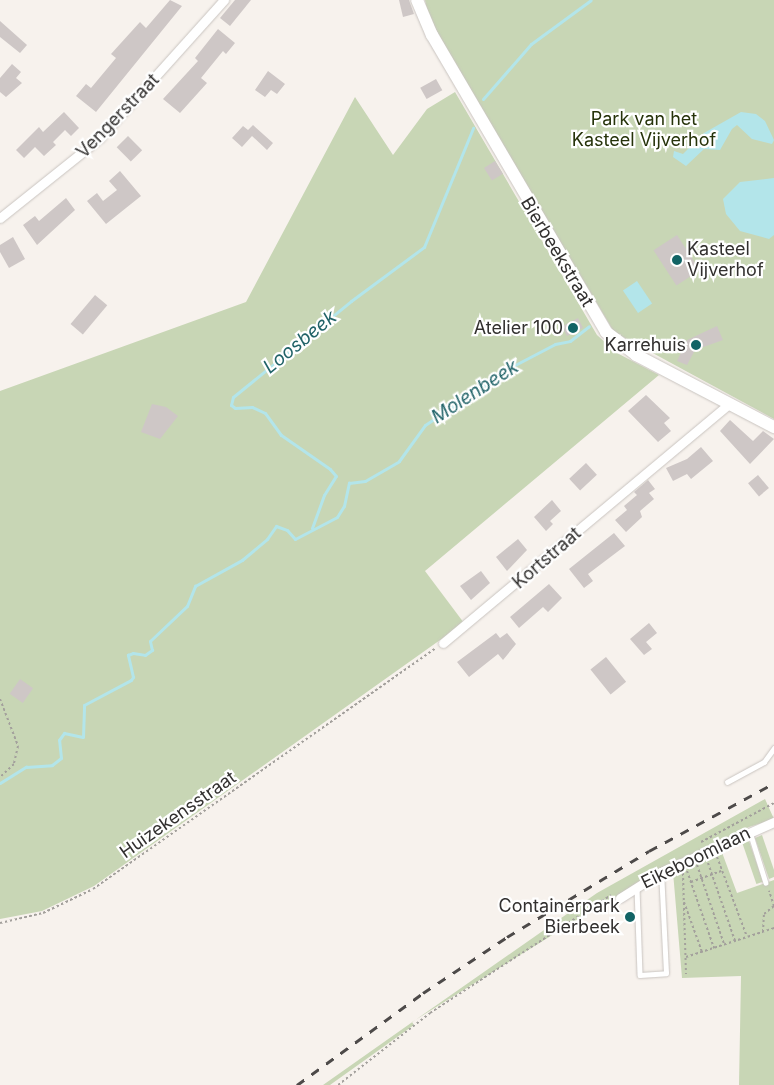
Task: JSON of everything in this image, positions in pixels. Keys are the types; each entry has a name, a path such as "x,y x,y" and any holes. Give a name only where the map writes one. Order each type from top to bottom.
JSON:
{"street":[{"name":"Vengerstraat","path":"0,218 100,138 224,0"},
{"name":"Bierbeekstraat","path":"417,0 432,35 606,332 636,355 774,427"},
{"name":"Kortstraat","path":"443,644 729,404"},
{"name":"Eikeboomlaan","path":"620,898 636,886 661,872 774,822"}],"lane":[{"path":"727,782 764,762 774,748"},
{"path":"750,831 766,883"},
{"path":"636,886 640,975 666,972 661,872"}],"path":[{"name":"Huizekensstraat","path":"0,923 43,913 93,889 443,644"},
{"path":"0,699 18,746 14,764 0,777"},
{"path":"746,818 774,803"},
{"path":"717,855 747,937"},
{"path":"707,860 735,941"},
{"path":"697,865 724,944"},
{"path":"687,871 714,948"},
{"path":"691,882 722,871"},
{"path":"682,874 686,974"},
{"path":"763,932 764,914 774,906 766,883"},
{"path":"338,1085 430,1013 589,908 600,908 620,898"},
{"path":"683,899 702,952"},
{"path":"685,957 774,928"}],"green space":[{"name":"Park van het Kasteel Vijverhof","path":"425,0 774,0 774,419 614,332 464,80 428,15"},
{"path":"455,92 597,335 617,353 659,375 425,571 464,623 94,886 42,911 0,919 0,391 246,302 355,97 393,155 427,109"},
{"path":"765,799 774,819 749,827 604,903 416,1020 597,893"},
{"path":"762,835 774,870 774,877 769,879 755,838"},
{"path":"749,841 763,882 756,884 742,843"},
{"path":"720,847 737,893 774,880 774,1085 739,1085 741,976 682,978 673,872"},
{"path":"411,1023 414,1025 330,1085 323,1085"}],"water":[{"path":"741,112 756,114 765,121 774,140 772,144 752,139 737,125 732,129 720,150 704,149 686,166 673,157 674,151 683,154 704,133"},
{"path":"774,178 774,235 769,239 740,231 726,214 723,199 740,182"},
{"path":"637,281 652,303 638,313 623,291"}],"building":[{"path":"170,0 182,6 96,112 76,96 86,84 91,88 116,58 111,54 140,22 146,28"},
{"path":"235,0 251,0 230,26 220,18"},
{"path":"399,0 409,0 414,14 403,17"},
{"path":"0,21 27,45 20,53 0,37"},
{"path":"218,29 235,43 226,54 223,51 201,78 207,83 180,113 163,99 198,61 195,58"},
{"path":"12,64 21,72 16,78 22,83 6,97 0,92 0,78"},
{"path":"268,71 285,84 277,94 271,90 265,97 255,90"},
{"path":"436,79 442,90 427,99 420,88"},
{"path":"64,112 79,128 71,136 65,130 53,142 56,145 44,156 35,147 24,158 16,150 39,127 43,132"},
{"path":"253,125 273,143 267,150 252,136 242,147 232,138 243,126 248,130"},
{"path":"128,136 142,150 131,161 117,147"},
{"path":"495,161 503,174 492,181 484,168"},
{"path":"120,171 141,196 106,224 87,201 97,193 103,201 117,190 109,181"},
{"path":"66,198 75,210 37,245 23,225 35,216 39,221"},
{"name":"Kasteel Vijverhof","path":"677,235 700,270 676,285 654,250"},
{"path":"13,237 25,259 9,268 0,252 0,245"},
{"path":"95,295 107,305 83,334 71,324"},
{"name":"Atelier 100","path":"578,318 583,328 567,336 562,326"},
{"name":"Karrehuis","path":"717,326 723,340 695,350 687,365 677,361 687,340"},
{"path":"646,395 670,418 664,423 671,431 658,442 628,411"},
{"path":"152,404 166,407 178,416 160,439 141,432"},
{"path":"730,420 753,441 763,431 774,439 750,464 720,431"},
{"path":"701,447 713,461 691,479 687,474 673,481 666,468 687,459"},
{"path":"586,463 597,475 580,490 569,479"},
{"path":"758,475 769,488 759,496 748,483"},
{"path":"648,480 655,489 649,493 654,499 640,511 642,517 626,532 615,520 627,510 624,506 637,495 634,492"},
{"path":"552,500 561,511 550,521 553,524 546,531 534,517"},
{"path":"614,533 625,546 588,574 593,581 584,588 569,569"},
{"path":"518,539 527,550 507,571 496,557"},
{"path":"481,571 490,583 471,600 460,586"},
{"path":"549,584 562,598 548,612 543,607 519,628 510,617"},
{"path":"649,623 657,633 646,642 652,649 644,655 630,639"},
{"path":"496,633 500,638 507,633 516,644 503,660 498,654 469,677 457,662"},
{"path":"606,657 626,682 611,694 590,670"},
{"path":"20,679 33,688 23,703 10,694"}],"waterway":[{"name":"Loosbeek","path":"483,99 531,44 591,0"},
{"name":"Loosbeek","path":"312,528 324,495 336,476 330,469 281,435 265,413 252,407 235,408 231,405 233,397 351,301 424,247 473,128"},
{"name":"Molenbeek","path":"0,783 26,767 52,765 61,758 59,740 64,733 83,737 84,705 131,680 133,677 128,655 133,653 145,655 152,650 150,641 187,606 195,586 242,560 267,539 276,526 287,530 295,539 337,517 344,506 349,483 365,481 399,461 425,425 513,366 555,344 570,341 589,326"}],"railway":[{"path":"297,1085 423,993 507,937 649,851 774,783"}],"place":[{"name":"Kasteel Vijverhof","path":"677,260"},
{"name":"Atelier 100","path":"573,328"},
{"name":"Karrehuis","path":"696,345"},
{"name":"Containerpark Bierbeek","path":"630,917"}]}
